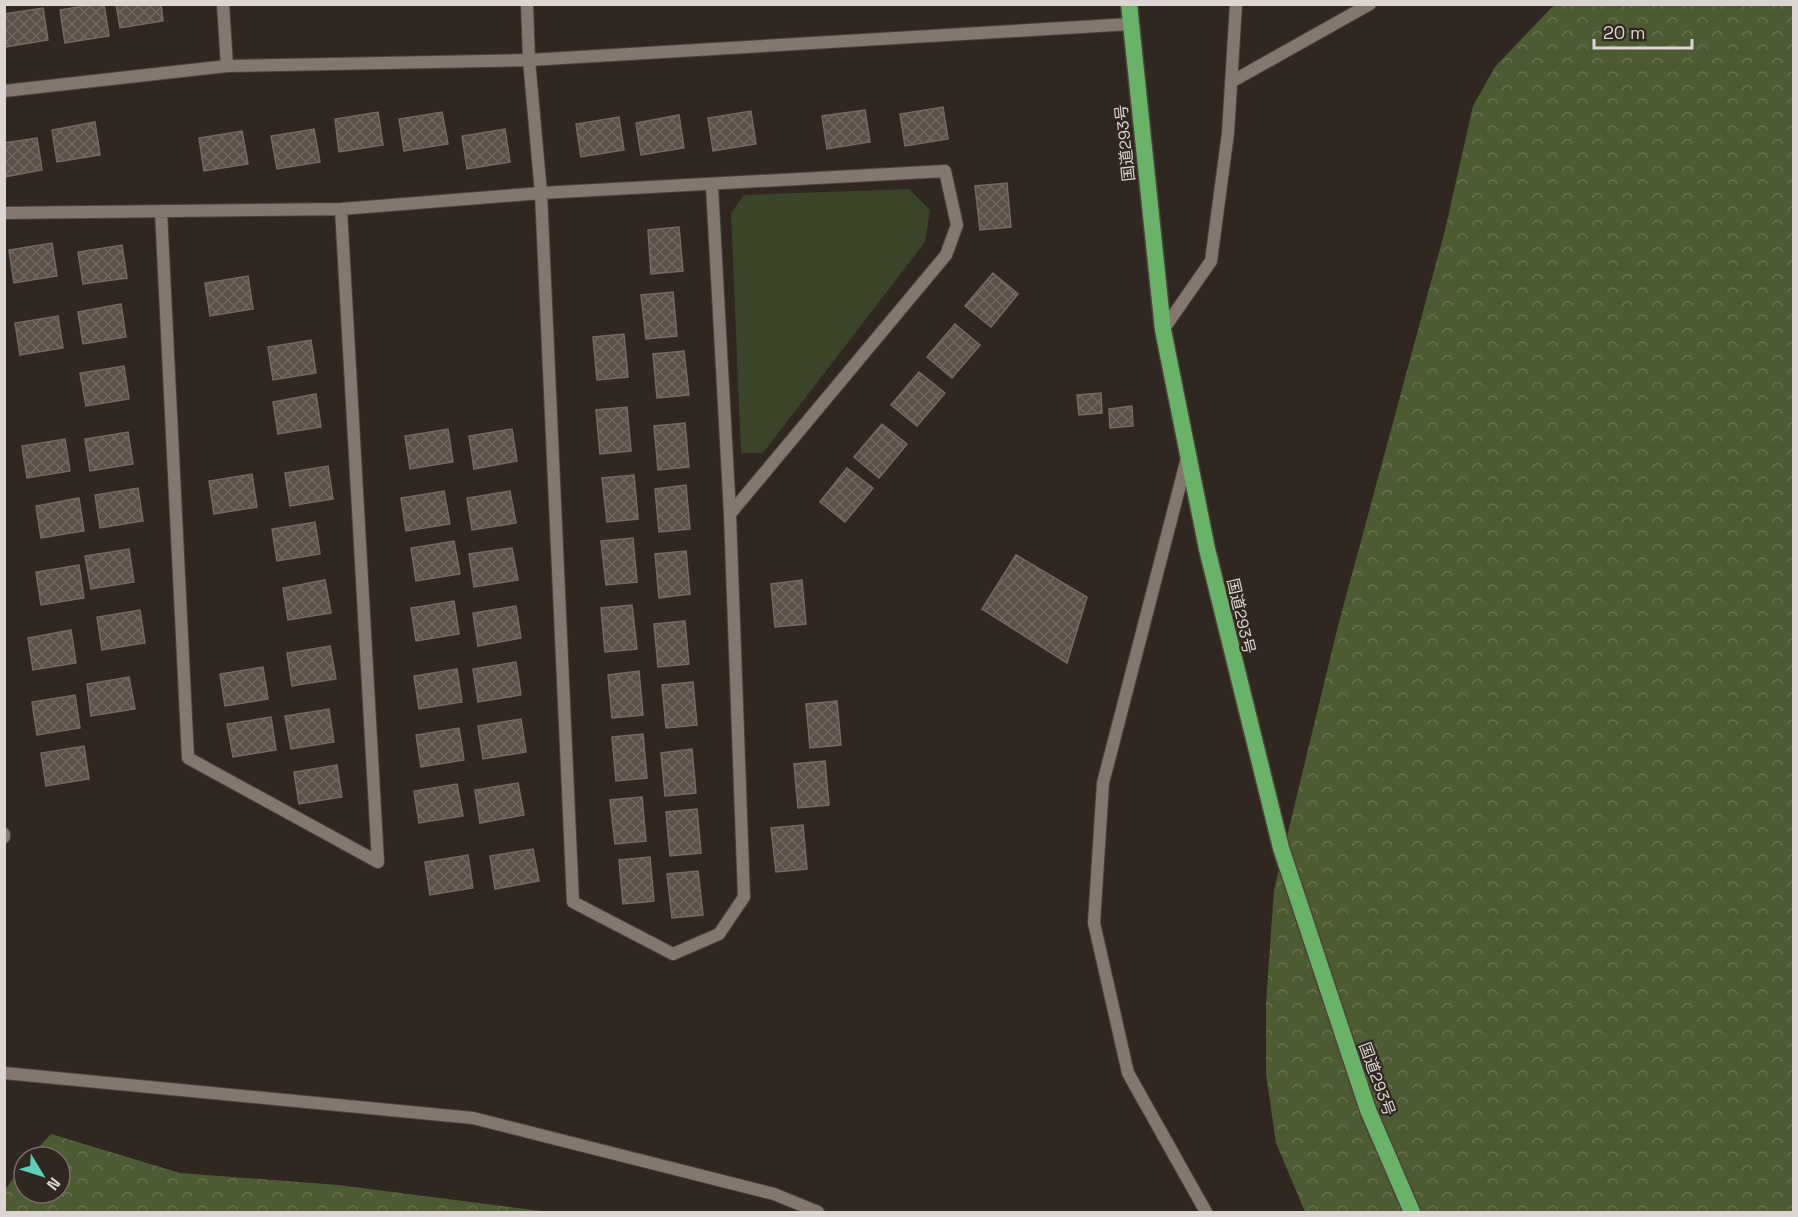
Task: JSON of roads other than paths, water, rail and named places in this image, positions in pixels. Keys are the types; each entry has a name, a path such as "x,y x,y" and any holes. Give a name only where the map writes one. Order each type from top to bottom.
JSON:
{"highway":[{"name":"国道293号","path":"1129,4 1163,330 1187,458 1241,694 1281,848 1368,1110 1412,1212"}],"street":[{"path":"224,4 227,66"},
{"path":"527,4 529,60 541,193 573,902 673,954 719,934 744,897 730,514 712,186"},
{"path":"1163,330 1211,261 1227,133 1236,4"},
{"path":"1231,82 1370,4"},
{"path":"4,91 227,66 529,60 1131,24"},
{"path":"4,213 341,209 541,193 712,186 945,171 957,225 946,255 730,514"},
{"path":"161,211 188,758 378,862 341,209"},
{"path":"1187,458 1103,783 1094,922 1128,1072 1206,1212"},
{"path":"4,1073 473,1118 774,1194 818,1212"}]}
